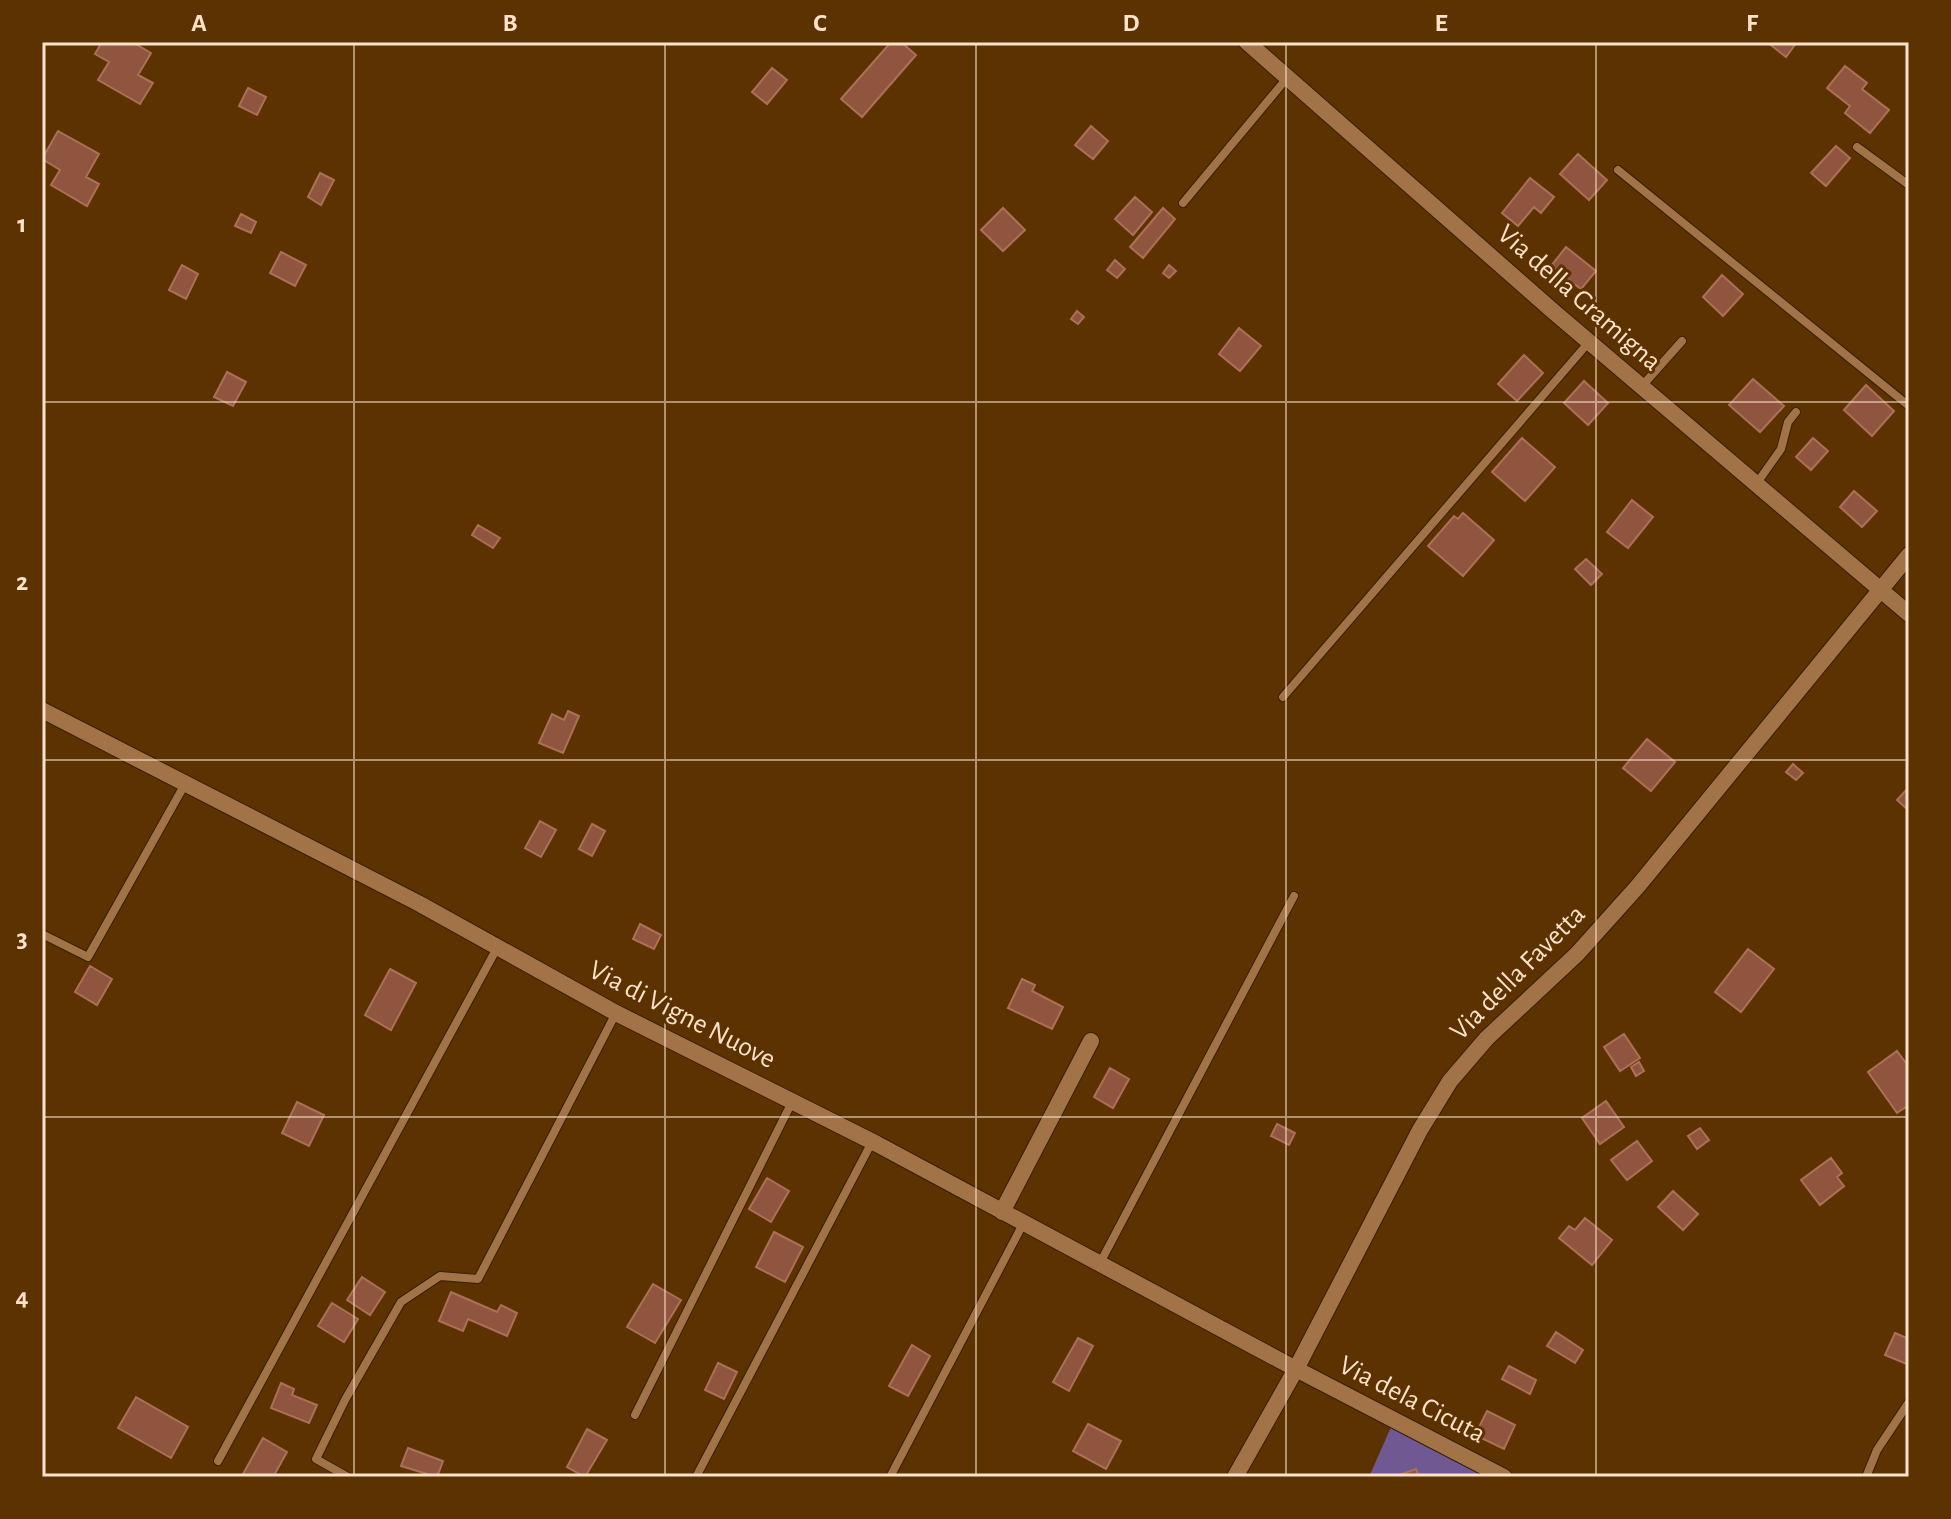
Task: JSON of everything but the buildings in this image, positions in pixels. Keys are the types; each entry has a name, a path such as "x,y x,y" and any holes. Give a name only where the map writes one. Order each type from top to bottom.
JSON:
{"street":[{"name":"Via della Gramigna","path":"1247,42 1590,342 1909,614"},
{"name":"Via della Favetta","path":"1235,1477 1296,1369 1420,1130 1450,1081 1480,1045 1577,954 1620,907 1909,555"},
{"name":"Via di Vigne Nuove","path":"42,710 418,903 616,1013 872,1142 1296,1369"},
{"path":"1002,1212 1091,1041"},
{"name":"Via dela Cicuta","path":"1296,1369 1504,1477"}],"lane":[{"path":"1183,203 1287,78"},
{"path":"1857,147 1909,185"},
{"path":"1618,170 1909,406"},
{"path":"1642,386 1682,341"},
{"path":"1283,697 1590,342"},
{"path":"1757,483 1781,449 1788,422 1796,412"},
{"path":"42,934 88,957 185,784"},
{"path":"1099,1264 1294,896"},
{"path":"218,1461 497,947"},
{"path":"348,1477 316,1459 401,1302 440,1276 478,1279 616,1013"},
{"path":"635,1415 793,1102"},
{"path":"696,1477 872,1142"},
{"path":"890,1477 1023,1224"},
{"path":"1866,1477 1877,1450 1909,1402"}],"shaded area":[{"path":"1391,1427 1488,1477 1369,1477"}]}
